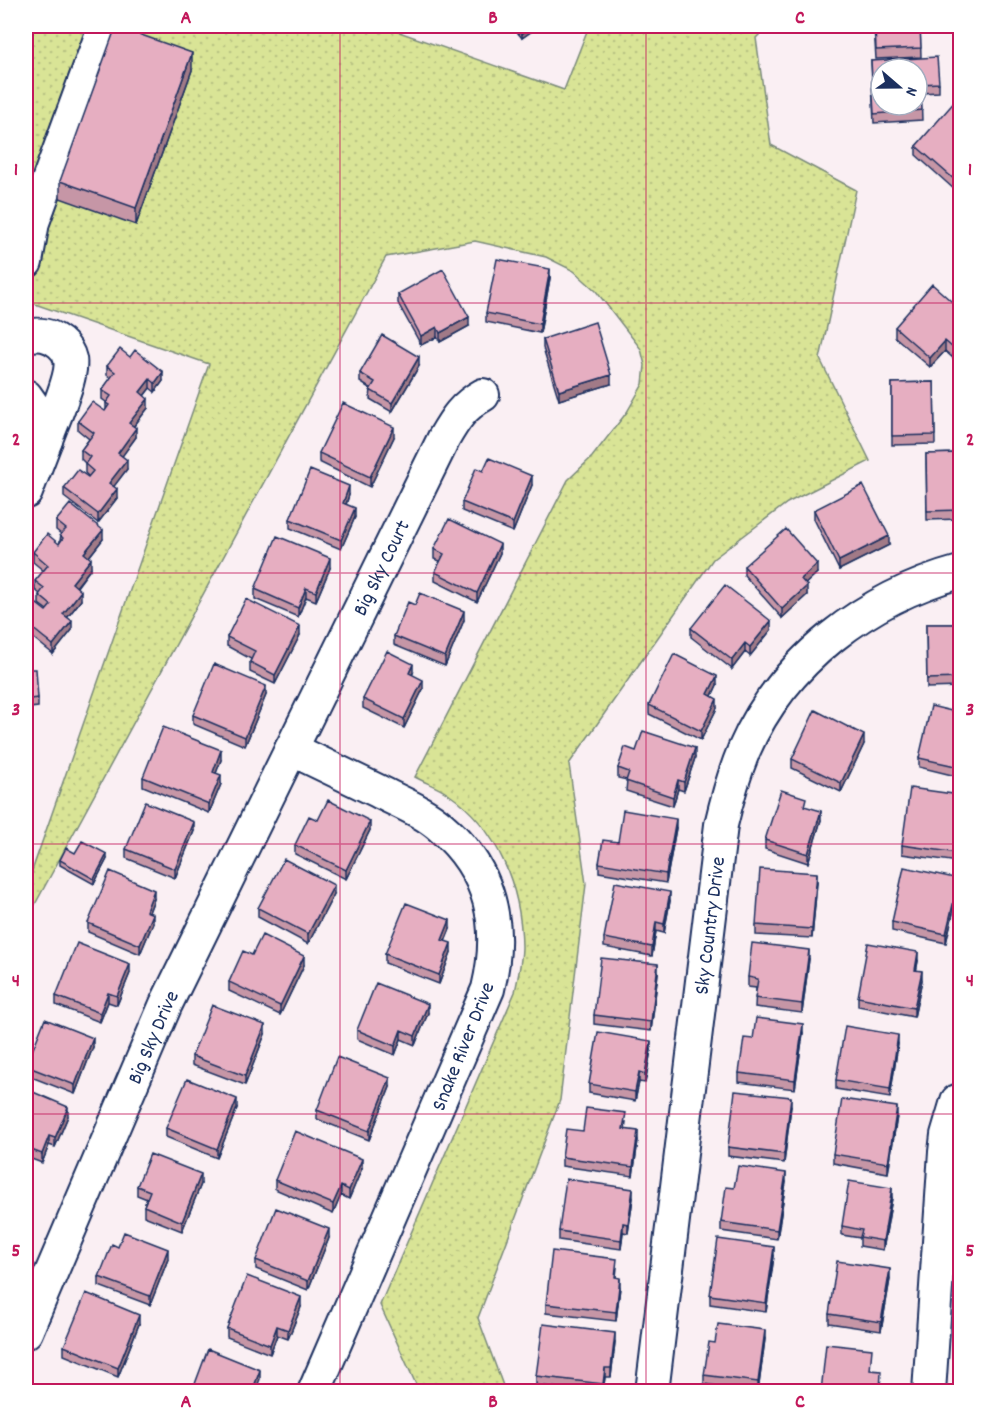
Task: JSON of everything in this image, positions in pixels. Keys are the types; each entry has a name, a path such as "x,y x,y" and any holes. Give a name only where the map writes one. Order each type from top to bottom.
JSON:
{"street":[{"path":"26,262 33,222 101,36"},
{"path":"26,336 39,333 53,337 64,346 70,359 70,373 26,492"},
{"name":"Big Sky Court","path":"291,749 444,438 457,416 469,403 483,395"},
{"path":"26,396 43,420 46,440"},
{"name":"Sky Country Drive","path":"652,1392 721,825 731,785 745,748 765,712 790,678 817,649 851,621 891,597 932,580 960,572"},
{"name":"Big Sky Drive","path":"26,1332 166,1004 291,749"},
{"name":"Snake River Drive","path":"291,749 417,810 441,826 463,849 479,874 491,904 496,932 495,961 489,989 315,1392"},
{"path":"929,1392 945,1152 947,1135 957,1101"}],"green space":[{"path":"26,26 382,26 564,90 589,26 768,26 756,38 771,145 856,190 820,359 870,461 787,503 713,559 569,764 586,884 560,1100 478,1318 505,1391 419,1391 380,1305 515,992 522,952 517,902 511,881 493,841 481,824 465,808 444,792 415,777 568,480 592,457 627,412 643,384 645,365 641,349 596,291 574,271 546,257 475,241 386,257 26,921 26,888 209,364 26,301"}],"building":[{"path":"116,26 192,53 136,208 60,181"},
{"path":"516,26 533,26 522,34"},
{"path":"875,26 920,26 921,48 876,50"},
{"path":"929,57 937,57 939,83 929,84"},
{"path":"956,100 960,104 960,176 956,181 916,146"},
{"path":"497,259 550,269 540,324 486,313"},
{"path":"443,269 469,317 440,333 437,327 421,336 398,294"},
{"path":"932,284 960,309 960,339 953,348 945,341 930,358 895,327"},
{"path":"595,322 611,375 559,391 543,339"},
{"path":"382,335 419,357 392,403 370,390 375,382 360,373"},
{"path":"120,349 130,357 135,350 163,372 155,383 150,379 140,392 148,399 129,423 136,428 118,453 127,460 109,483 117,489 98,514 64,488 78,470 88,477 93,471 85,464 90,457 81,450 94,433 78,421 92,402 105,411 109,405 106,403 111,396 102,390 115,372 107,366"},
{"path":"934,382 935,435 892,436 892,383"},
{"path":"343,403 394,427 370,477 319,453"},
{"path":"960,453 960,510 927,511 926,454"},
{"path":"489,458 532,476 513,523 462,502 476,468 483,471"},
{"path":"310,470 349,486 343,503 355,508 341,540 290,519"},
{"path":"863,485 889,536 839,561 814,510"},
{"path":"70,504 103,530 84,553 91,559 72,583 81,591 63,614 72,621 53,645 26,623 26,610 33,601 46,611 51,605 39,595 44,588 35,581 48,565 33,552 47,534 59,544 63,538 60,535 66,529 56,521"},
{"path":"449,519 500,544 477,593 435,572 444,554 434,549"},
{"path":"786,529 817,564 801,579 807,586 782,609 744,566"},
{"path":"277,536 330,558 316,592 306,588 298,608 255,589"},
{"path":"725,585 771,621 750,647 745,643 732,660 691,628"},
{"path":"420,593 464,611 445,657 394,636 408,602 415,605"},
{"path":"246,599 300,626 275,675 250,662 255,651 227,637"},
{"path":"926,624 960,624 960,678 927,679"},
{"path":"387,651 413,664 409,673 423,680 404,719 363,699"},
{"path":"674,654 717,676 708,694 717,699 701,731 649,705"},
{"path":"214,664 266,686 245,737 193,715"},
{"path":"26,669 36,669 38,698 30,699 31,729 26,729"},
{"path":"931,706 960,713 960,767 919,758"},
{"path":"815,710 864,735 841,783 792,759"},
{"path":"163,727 221,750 213,772 221,775 209,804 143,777"},
{"path":"643,731 695,748 684,782 678,780 673,797 626,781 629,772 618,768 625,747 636,751"},
{"path":"910,788 960,795 958,853 902,845"},
{"path":"781,790 806,798 804,806 821,811 808,854 765,840"},
{"path":"328,800 370,821 346,870 295,845 309,816 318,820"},
{"path":"145,802 194,822 175,869 126,849"},
{"path":"623,810 676,819 666,874 599,863 603,840 618,842"},
{"path":"82,841 107,854 94,879 60,860 66,848 75,853"},
{"path":"284,859 334,885 308,934 258,908"},
{"path":"904,867 959,879 946,934 892,922"},
{"path":"760,869 817,873 812,929 756,925"},
{"path":"110,871 154,890 146,911 153,914 140,945 88,923"},
{"path":"615,882 670,892 664,924 656,922 652,947 604,938"},
{"path":"406,903 450,920 442,940 451,943 439,975 385,954"},
{"path":"262,935 304,956 280,1006 229,982 243,951 252,955"},
{"path":"77,943 130,964 117,996 108,993 100,1013 56,996"},
{"path":"752,943 809,950 802,1004 755,998 758,979 748,977"},
{"path":"868,943 918,952 915,970 922,971 914,1008 858,997"},
{"path":"601,958 658,964 651,1022 594,1015"},
{"path":"376,983 428,1004 415,1036 401,1030 395,1046 357,1030"},
{"path":"212,1005 265,1025 245,1076 192,1056"},
{"path":"756,1018 803,1024 795,1080 739,1073 744,1038 753,1039"},
{"path":"45,1019 93,1038 75,1085 26,1066"},
{"path":"845,1026 898,1035 890,1089 836,1080"},
{"path":"598,1032 651,1041 645,1074 639,1072 635,1092 589,1084"},
{"path":"337,1057 390,1078 369,1131 317,1110"},
{"path":"187,1079 237,1099 217,1149 166,1128"},
{"path":"26,1089 68,1107 55,1138 49,1136 42,1154 26,1148"},
{"path":"735,1091 791,1097 784,1154 728,1147"},
{"path":"842,1099 897,1107 888,1163 833,1154"},
{"path":"586,1108 626,1113 623,1129 638,1131 633,1167 562,1157 566,1129 583,1131"},
{"path":"295,1131 362,1159 349,1190 341,1186 333,1204 275,1180"},
{"path":"150,1154 201,1174 182,1222 144,1206 150,1191 137,1186"},
{"path":"738,1166 786,1173 777,1230 721,1222 726,1187 734,1188"},
{"path":"566,1179 633,1189 628,1224 623,1223 621,1240 559,1231"},
{"path":"849,1181 892,1188 883,1241 860,1237 862,1230 842,1226"},
{"path":"276,1208 329,1229 308,1281 256,1260"},
{"path":"124,1232 168,1249 150,1296 99,1277 112,1244 118,1247"},
{"path":"718,1239 774,1247 766,1303 710,1295"},
{"path":"552,1251 617,1259 615,1277 620,1278 616,1312 546,1304"},
{"path":"837,1261 890,1269 881,1322 829,1314"},
{"path":"247,1276 301,1297 288,1330 277,1326 270,1345 227,1328"},
{"path":"86,1293 139,1315 118,1368 64,1346"},
{"path":"543,1324 615,1333 611,1368 605,1368 603,1384 536,1376"},
{"path":"718,1324 765,1330 758,1382 704,1375 709,1342 715,1343"},
{"path":"826,1344 872,1349 870,1370 881,1371 880,1392 821,1392"},
{"path":"208,1349 260,1370 252,1392 192,1392"}]}
